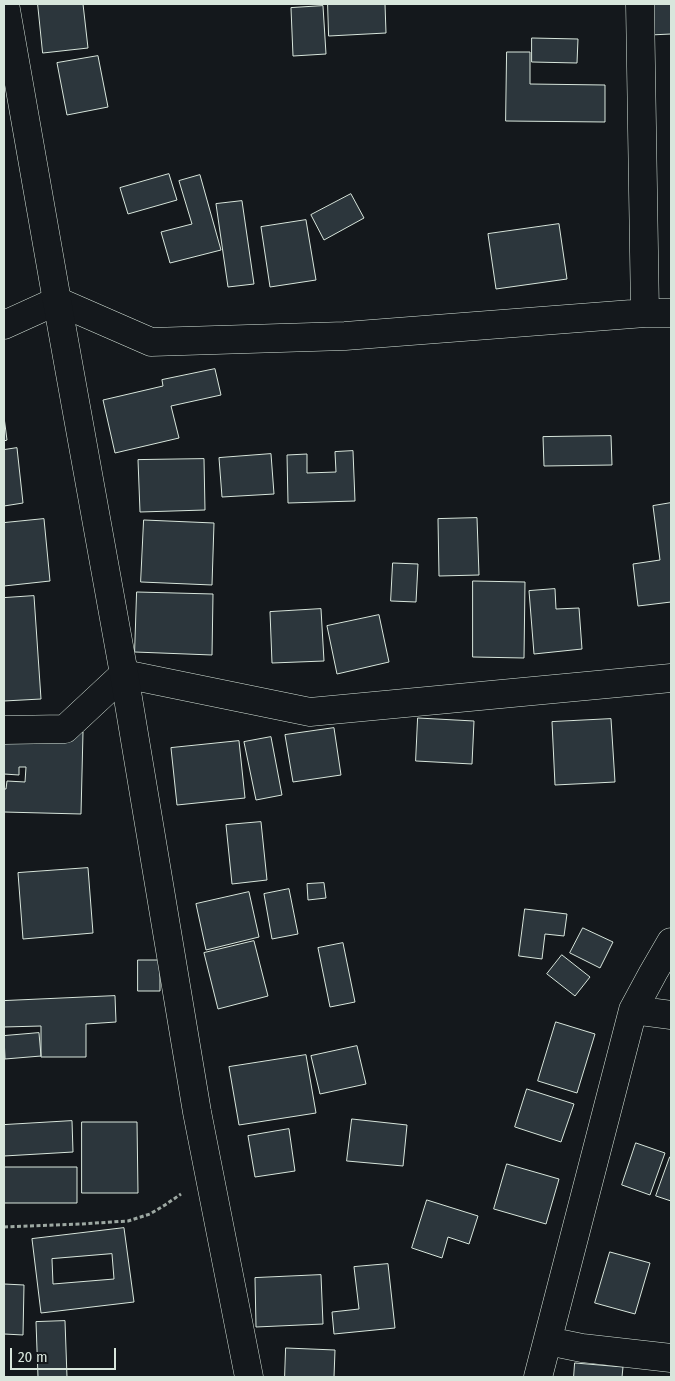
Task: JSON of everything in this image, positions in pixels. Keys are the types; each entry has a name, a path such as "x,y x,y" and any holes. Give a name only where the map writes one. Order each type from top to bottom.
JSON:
{"street":[{"path":"5,4 124,674 197,1112 249,1377"},
{"path":"4,325 57,301 151,342 345,336 658,313 640,4"},
{"path":"124,674 310,712 671,678"},
{"path":"4,730 65,729 124,674"},
{"path":"538,1377 633,1010 671,942"},
{"path":"633,1010 671,1015"},
{"path":"548,1341 582,1348 671,1358"}],"path":[{"path":"4,1227 128,1221 150,1214 165,1205 181,1194 183,1185"}],"building":[{"path":"38,4 83,4 88,48 43,53"},
{"path":"328,4 385,4 386,33 329,36"},
{"path":"649,4 671,4 671,34 650,35"},
{"path":"323,6 326,54 293,56 291,8"},
{"path":"532,38 578,39 577,63 532,62"},
{"path":"507,52 530,52 530,84 605,85 605,122 506,121"},
{"path":"98,56 108,107 67,115 57,63"},
{"path":"169,174 177,200 128,214 120,188"},
{"path":"200,175 221,250 170,263 161,232 192,224 179,181"},
{"path":"351,194 364,218 324,240 311,215"},
{"path":"242,201 254,284 228,287 216,204"},
{"path":"306,220 316,280 270,287 261,227"},
{"path":"559,224 567,279 496,289 488,234"},
{"path":"215,369 221,395 171,406 179,438 115,453 103,400 163,386 162,380"},
{"path":"4,417 7,440 4,441"},
{"path":"611,436 612,465 544,466 543,437"},
{"path":"17,448 23,503 4,506 4,450"},
{"path":"353,451 355,501 288,503 287,455 307,454 307,473 336,472 335,452"},
{"path":"271,454 274,494 222,497 219,458"},
{"path":"204,459 205,510 140,512 138,460"},
{"path":"671,503 671,602 638,606 633,564 660,560 653,506"},
{"path":"477,518 479,575 439,576 438,519"},
{"path":"44,519 50,581 4,586 4,523"},
{"path":"144,520 214,523 212,585 141,582"},
{"path":"393,563 418,564 416,602 391,601"},
{"path":"473,581 525,582 524,658 473,657"},
{"path":"555,589 556,609 579,608 582,649 534,654 529,591"},
{"path":"137,592 213,594 212,655 135,652"},
{"path":"34,596 41,699 4,701 4,598"},
{"path":"321,609 324,661 272,663 270,612"},
{"path":"379,615 389,662 337,674 327,626"},
{"path":"418,718 474,721 472,764 416,761"},
{"path":"611,719 615,782 555,785 552,722"},
{"path":"334,728 341,775 293,782 285,735"},
{"path":"56,731 83,732 81,814 4,812 4,789 6,789 7,781 25,782 26,767 19,767 19,775 4,774 4,740"},
{"path":"271,737 282,795 256,800 244,742"},
{"path":"239,741 245,798 177,805 171,748"},
{"path":"261,822 267,880 232,884 226,825"},
{"path":"88,868 93,933 23,939 18,873"},
{"path":"324,883 326,898 308,900 307,884"},
{"path":"289,889 298,934 272,939 264,894"},
{"path":"249,892 259,937 206,950 196,904"},
{"path":"525,909 567,914 564,936 545,934 542,959 519,956"},
{"path":"583,928 613,942 600,968 570,953"},
{"path":"254,941 268,996 218,1009 204,953"},
{"path":"343,943 355,1002 330,1007 318,948"},
{"path":"562,955 590,977 575,996 547,974"},
{"path":"138,960 160,960 160,991 138,991"},
{"path":"115,996 116,1022 86,1024 86,1057 41,1057 41,1026 4,1027 4,1001"},
{"path":"556,1022 595,1034 577,1093 538,1081"},
{"path":"39,1033 41,1056 5,1059 4,1036"},
{"path":"357,1046 366,1084 320,1094 311,1056"},
{"path":"306,1055 316,1113 239,1125 229,1067"},
{"path":"527,1089 574,1104 561,1142 515,1127"},
{"path":"352,1119 407,1125 403,1166 347,1161"},
{"path":"72,1121 73,1152 4,1156 4,1125"},
{"path":"82,1122 137,1122 138,1193 82,1193"},
{"path":"289,1129 295,1171 255,1177 248,1136"},
{"path":"636,1143 665,1153 650,1195 622,1185"},
{"path":"671,1157 671,1201 656,1196"},
{"path":"507,1164 559,1179 546,1224 494,1209"},
{"path":"4,1167 77,1167 77,1203 4,1203"},
{"path":"427,1200 478,1216 469,1244 448,1237 442,1258 412,1248"},
{"path":"124,1228 134,1302 41,1313 32,1239","holes":["112,1254 114,1279 53,1284 52,1259"]},
{"path":"610,1252 650,1263 635,1314 595,1303"},
{"path":"388,1264 395,1328 334,1334 332,1312 359,1309 354,1267"},
{"path":"321,1275 323,1324 256,1327 255,1278"},
{"path":"4,1284 24,1285 23,1335 4,1334"},
{"path":"65,1321 67,1377 38,1377 36,1322"},
{"path":"286,1348 335,1350 334,1377 285,1377"},
{"path":"575,1363 623,1367 622,1377 574,1377"}]}
